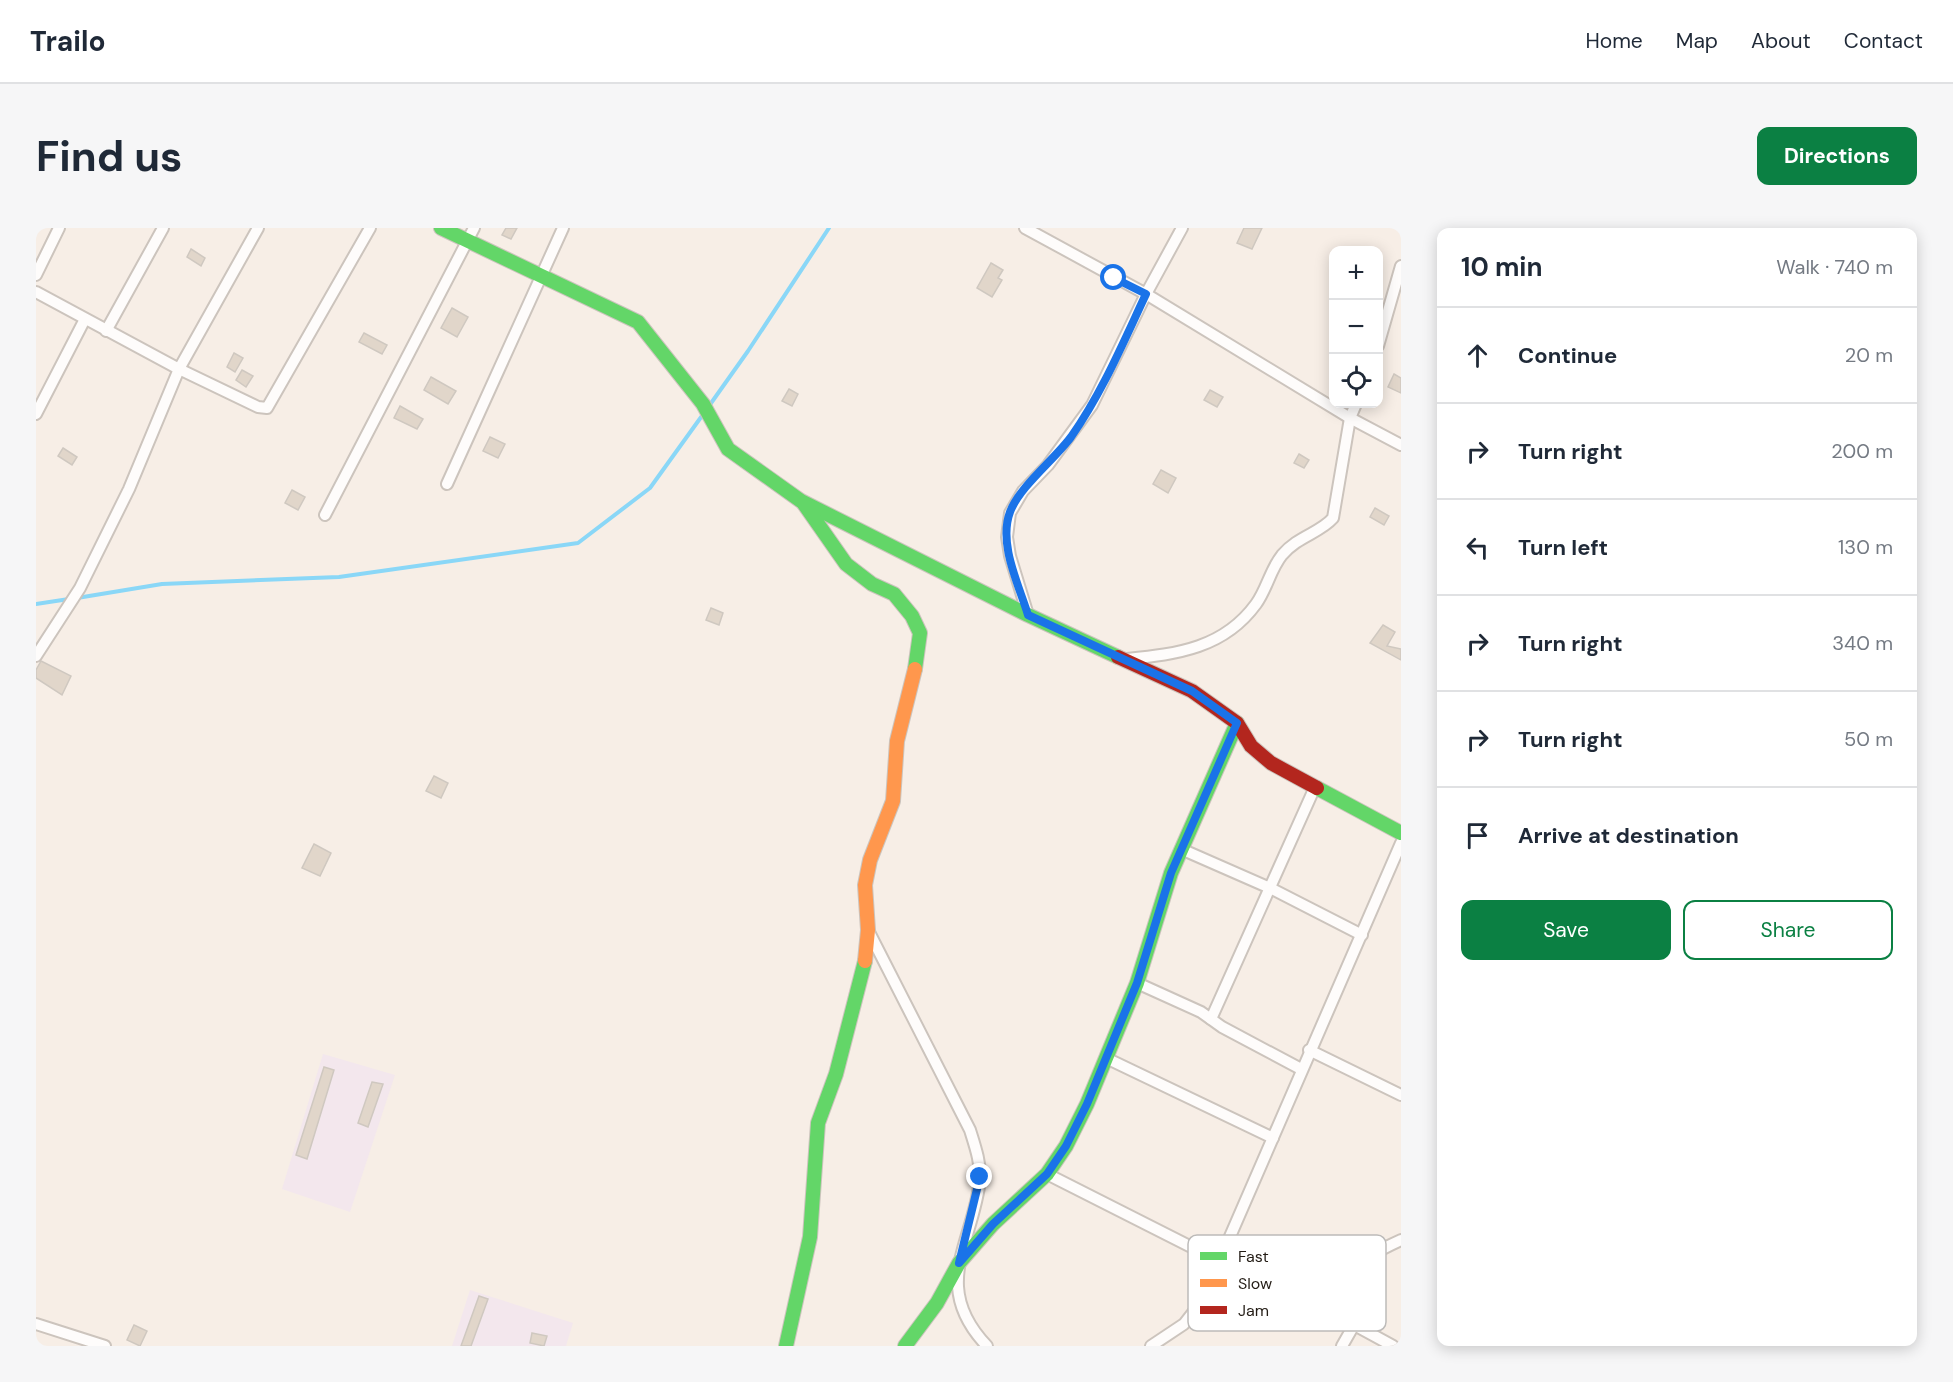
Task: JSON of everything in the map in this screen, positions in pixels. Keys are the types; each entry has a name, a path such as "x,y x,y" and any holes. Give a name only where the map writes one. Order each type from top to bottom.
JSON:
{"street":[{"path":"36,275 59,228"},
{"path":"106,331 163,228"},
{"path":"36,656 80,588 129,489 179,369 258,228"},
{"path":"36,292 179,369 258,407 267,408 370,228"},
{"path":"441,228 472,234 542,276 638,322 703,404 728,449 801,501 1028,615 1192,691 1237,723 1251,746 1271,763 1401,833"},
{"path":"447,484 563,228"},
{"path":"1025,228 1146,294 1350,418 1401,445"},
{"path":"1028,615 1010,556 1007,537 1010,513 1023,491 1055,456 1092,405 1146,294 1182,228"},
{"path":"325,515 472,234"},
{"path":"1383,329 1401,266"},
{"path":"38,408 84,319"},
{"path":"1126,659 1158,656 1203,646 1238,626 1258,602 1281,556 1295,541 1328,524 1333,518 1350,418 1354,408"},
{"path":"786,1346 810,1237 818,1123 842,1051 867,953 865,885 870,861 892,801 897,741 920,652 920,633 912,616 894,594 872,584 846,564 801,501"},
{"path":"905,1346 938,1303 959,1263 993,1224 1047,1174 1066,1146 1106,1059 1137,983 1171,873 1237,723"},
{"path":"1211,1019 1315,787"},
{"path":"1232,1235 1301,1069 1401,843"},
{"path":"1181,849 1270,888 1362,935"},
{"path":"868,930 970,1130 978,1156 980,1177 959,1263 960,1298 977,1335 987,1346"},
{"path":"1137,983 1211,1019 1301,1069"},
{"path":"1310,1050 1400,1092"},
{"path":"1106,1059 1273,1138"},
{"path":"1047,1174 1188,1245"},
{"path":"1386,1248 1401,1240"},
{"path":"1390,1246 1401,1252"},
{"path":"1151,1346 1188,1320"},
{"path":"36,1324 105,1346"},
{"path":"1342,1346 1351,1331"},
{"path":"1365,1331 1392,1346"}],"shaded area":[{"path":"323,1054 395,1075 350,1212 282,1189"},
{"path":"470,1290 573,1323 566,1346 452,1346"}],"building":[{"path":"506,228 517,228 511,239 502,235"},
{"path":"1244,228 1262,228 1252,249 1237,243"},
{"path":"191,249 205,258 201,266 187,257"},
{"path":"991,263 1003,270 998,278 1002,280 992,297 977,288"},
{"path":"452,308 468,317 457,337 441,328"},
{"path":"364,333 387,345 382,354 359,342"},
{"path":"234,353 243,358 235,372 227,367"},
{"path":"242,370 253,376 246,387 236,380"},
{"path":"1394,374 1401,378 1401,393 1388,387"},
{"path":"431,377 456,391 448,404 424,390"},
{"path":"789,389 798,394 792,406 782,401"},
{"path":"1210,390 1223,397 1217,407 1204,400"},
{"path":"400,406 423,419 417,429 394,418"},
{"path":"490,437 505,444 498,458 483,451"},
{"path":"63,448 77,457 72,465 58,456"},
{"path":"1299,454 1309,460 1304,468 1294,463"},
{"path":"1161,470 1176,478 1168,493 1153,484"},
{"path":"292,490 305,497 298,510 285,503"},
{"path":"1375,508 1389,516 1384,525 1370,517"},
{"path":"711,608 723,613 719,625 706,620"},
{"path":"1383,625 1395,632 1387,646 1401,649 1401,660 1370,643"},
{"path":"41,661 71,676 62,695 36,678 36,670"},
{"path":"434,776 448,783 441,798 426,791"},
{"path":"314,844 331,853 320,876 302,868"},
{"path":"324,1067 334,1070 307,1159 296,1155"},
{"path":"372,1082 383,1084 368,1127 358,1123"},
{"path":"479,1296 488,1299 471,1346 461,1346"},
{"path":"134,1325 147,1331 140,1346 127,1340"},
{"path":"532,1333 547,1336 544,1346 530,1343"}],"waterway":[{"path":"709,406 829,228"},
{"path":"77,598 162,584 339,577 578,543 650,488 704,413"},
{"path":"36,604 69,599"}],"traffic: fast":[{"path":"441,228 638,322 703,404 728,449 801,501 1028,615 1118,657"},
{"path":"804,504 846,564 872,584 894,594 912,616 920,633 915,669"},
{"path":"905,1346 937,1303 959,1263 993,1224 1047,1174 1066,1146 1087,1104 1137,983 1171,873 1237,723"},
{"path":"1317,788 1401,833"},
{"path":"786,1346 810,1237 818,1123 836,1074 865,961"}],"traffic: slow":[{"path":"865,961 868,930 865,885 870,860 893,801 897,741 915,669"}],"traffic: jam":[{"path":"1118,657 1192,691 1237,723 1251,746 1271,763 1317,788"}],"route":[{"path":"980,1177 977,1196 960,1251 959,1263 993,1224 1047,1174 1066,1146 1087,1104 1137,983 1171,873 1237,723 1192,691 1028,615 1010,556 1007,537 1010,513 1023,491 1048,465 1092,405 1146,294 1114,278"}]}
